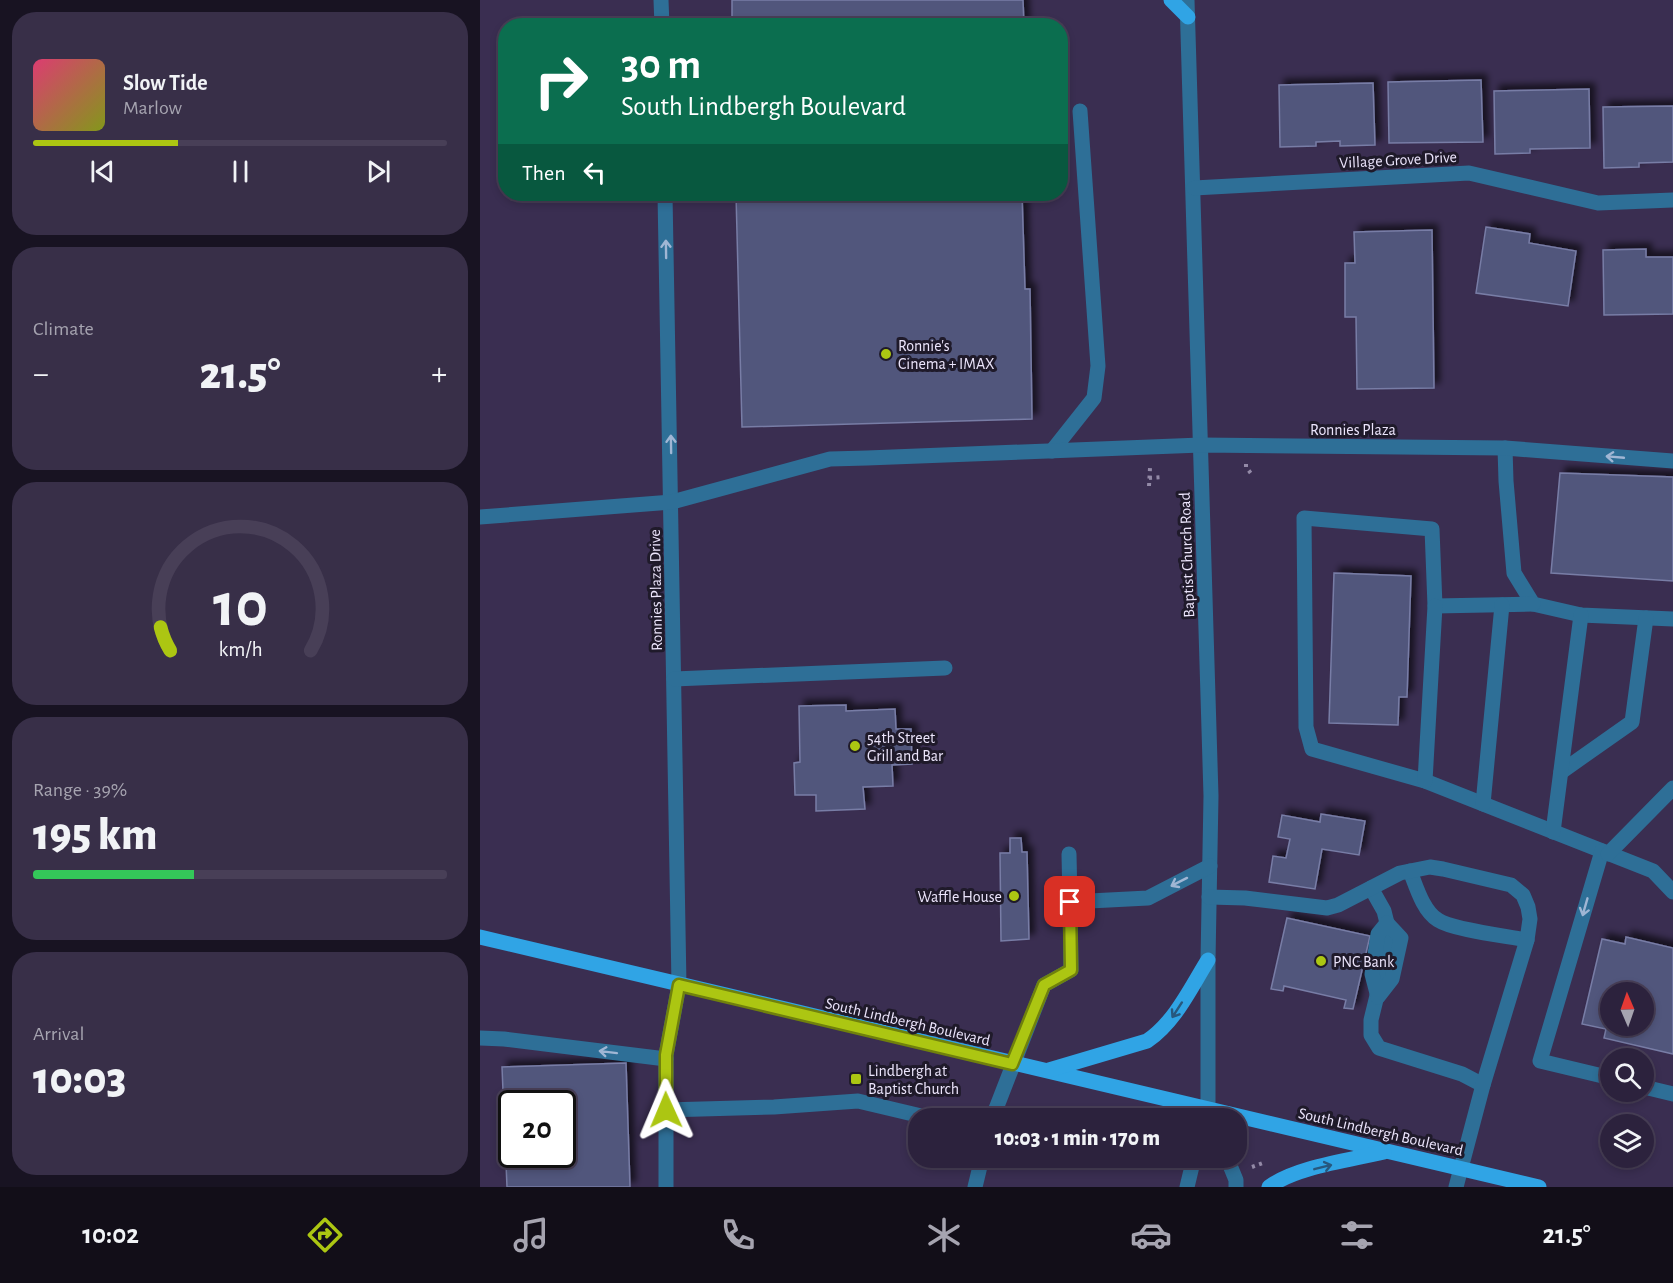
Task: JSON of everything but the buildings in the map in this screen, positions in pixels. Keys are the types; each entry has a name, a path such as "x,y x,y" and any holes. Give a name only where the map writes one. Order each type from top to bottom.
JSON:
{"main road":[{"path":"1171,0 1188,17"},
{"name":"South Lindbergh Boulevard","path":"480,937 1046,1071 1180,1108"},
{"path":"1046,1071 1147,1041 1155,1036 1174,1015 1208,960"},
{"name":"South Lindbergh Boulevard","path":"1247,1123 1387,1151 1539,1187"},
{"path":"1269,1187 1279,1179 1297,1173 1387,1151"}],"street":[{"path":"661,0 662,18"},
{"name":"Baptist Church Road","path":"1187,0 1211,796 1208,960 1209,1108"},
{"path":"1052,451 1094,398 1098,366 1080,111"},
{"name":"Village Grove Drive","path":"1194,188 1469,173 1598,203 1673,200"},
{"name":"Ronnies Plaza Drive","path":"665,201 679,985 666,1059 666,1187"},
{"name":"Ronnies Plaza","path":"480,517 672,502 830,459 1201,445 1505,448 1673,461"},
{"path":"1505,448 1514,573 1533,604"},
{"path":"1425,781 1435,606 1432,529 1304,518 1306,727 1312,749 1425,781 1653,871 1671,886"},
{"path":"1435,606 1533,604 1581,615 1673,619"},
{"path":"1483,804 1502,605"},
{"path":"1553,832 1581,615"},
{"path":"1561,772 1632,722 1646,618"},
{"path":"674,679 945,668"},
{"path":"1600,1075 1540,1061 1605,852 1673,788"},
{"path":"996,1108 1044,985 1071,970 1069,854"},
{"path":"1070,902 1148,898 1210,866"},
{"path":"1209,897 1245,897 1327,908 1338,905 1400,873 1430,867 1511,885 1523,895 1530,919 1527,940 1483,1085 1456,1187"},
{"path":"1410,871 1426,905 1438,920 1455,926 1527,940"},
{"path":"1371,888 1384,911 1387,923 1386,959 1371,1020 1371,1035 1379,1048 1462,1074 1483,1085"},
{"path":"480,1038 666,1059"},
{"path":"1654,1089 1673,1094"},
{"path":"666,1110 774,1107 858,1101 908,1113"},
{"path":"975,1187 980,1168"},
{"path":"1187,1187 1192,1168"},
{"path":"1231,1168 1236,1187"}],"path":[{"path":"1246,463 1246,467 1253,476"},
{"path":"1149,486 1150,468"},
{"path":"1149,478 1162,477"},
{"path":"1251,1167 1266,1162"}],"place":[{"name":"Ronnie's Cinema + IMAX","path":"886,354"},
{"name":"54th Street Grill and Bar","path":"855,746"},
{"name":"Waffle House","path":"1014,896"},
{"name":"PNC Bank","path":"1321,961"},
{"name":"Lindbergh at Baptist Church","path":"856,1079"}],"route":[{"path":"666,1110 666,1055 679,985 1012,1064 1044,985 1071,970 1070,902"}]}
